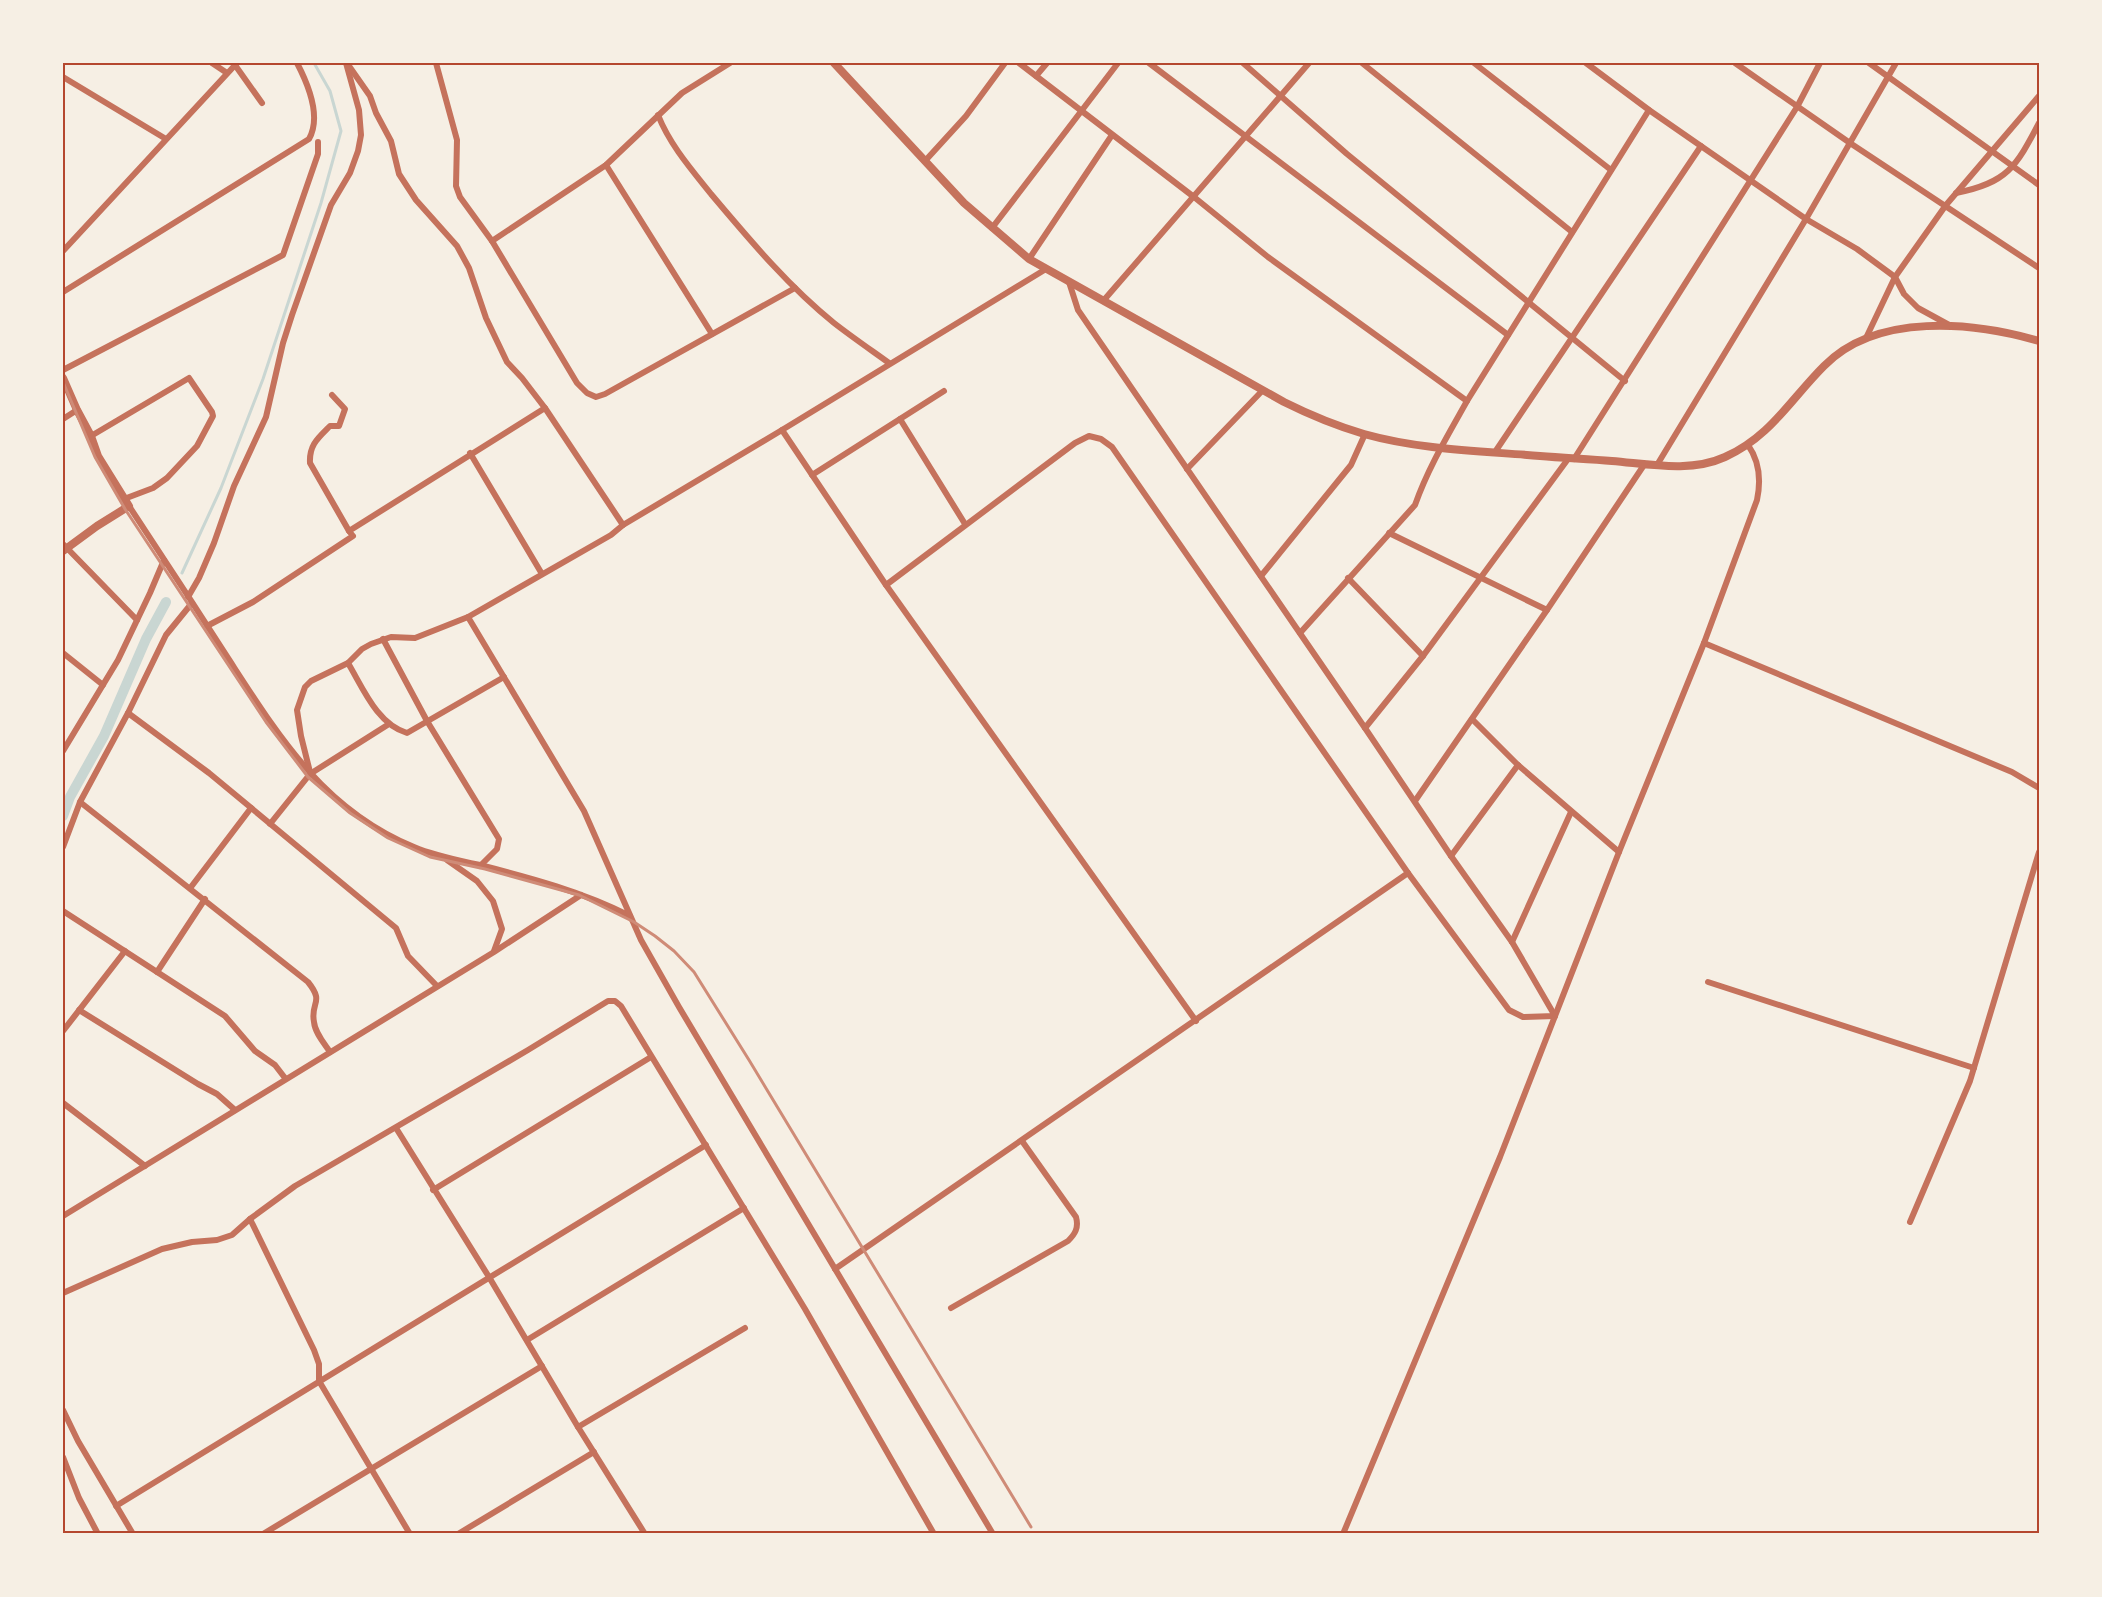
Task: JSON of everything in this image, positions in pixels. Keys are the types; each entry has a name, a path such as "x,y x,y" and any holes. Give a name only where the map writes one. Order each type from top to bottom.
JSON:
{"street":[{"path":"212,63 227,73"},
{"path":"63,292 309,139 313,130 313,105 307,83 297,63"},
{"path":"347,63 370,96 391,141 399,174 416,200 457,246 469,268 490,326 507,362 545,408 623,525"},
{"path":"63,848 80,802 166,636 190,600 234,486 266,417 289,324 327,216 350,173 362,135 359,110 347,63"},
{"path":"436,63 457,140 456,186 458,192 466,208 492,241 577,383 586,393 596,397 605,394 795,288"},
{"path":"492,241 606,165 682,93 730,63"},
{"path":"834,63 964,203 1029,259 1262,391 1318,419 1365,434 1440,448 1644,465 1701,464 1723,458 1748,445 1767,430 1824,365 1839,353 1866,338 1902,328 1951,326 1990,329 2039,341"},
{"path":"925,161 966,116 1005,63"},
{"path":"1019,63 1194,197 1268,257 1467,400"},
{"path":"1036,76 1047,63"},
{"path":"992,228 1118,63"},
{"path":"1149,63 1508,335"},
{"path":"1243,63 1347,154 1625,381"},
{"path":"1104,300 1310,63"},
{"path":"1362,63 1572,232"},
{"path":"1474,63 1611,170"},
{"path":"1586,63 1649,110 1806,219 1857,249 1895,277 1904,294 1918,308 1951,326"},
{"path":"1735,63 1850,143 2039,268"},
{"path":"1365,728 1482,578 1571,459 1625,381 1797,107 1820,63"},
{"path":"1869,63 2039,185"},
{"path":"1657,465 1806,219 1896,63"},
{"path":"63,251 236,64 262,103"},
{"path":"63,77 166,139"},
{"path":"1866,338 1895,277 1946,205 2039,96"},
{"path":"1300,633 1415,505 1421,486 1467,400 1649,110"},
{"path":"658,115 678,153 741,229 795,288 834,322 889,363"},
{"path":"1956,193 1981,188 2000,178 2012,167 2027,146 2039,123"},
{"path":"1029,259 1112,135"},
{"path":"63,370 283,255 318,154 318,142"},
{"path":"1496,452 1701,146"},
{"path":"606,165 712,333"},
{"path":"310,774 297,710 305,687 311,681 348,663 362,649 383,639 415,638 468,617 611,535 623,525 1046,269"},
{"path":"1069,282 1078,310 1415,801 1450,856 1512,942 1555,1016"},
{"path":"63,378 76,410 91,436 98,456 126,503 269,720 310,774 334,798 363,819 399,840 444,858 582,895 631,917"},
{"path":"91,436 189,378 209,406 213,416 197,446 167,478 126,503 64,548 136,620"},
{"path":"812,475 944,391"},
{"path":"1187,469 1262,391"},
{"path":"207,626 253,602 353,536 310,463 310,452 317,440 330,426 339,426 345,410 332,395"},
{"path":"350,531 470,453 545,408"},
{"path":"63,419 76,410"},
{"path":"900,419 965,524"},
{"path":"782,430 886,585 1196,1021"},
{"path":"1261,576 1351,465 1365,434"},
{"path":"886,585 1083,438 1095,436 1107,442 1408,873 1509,1010 1523,1017 1555,1016"},
{"path":"1342,1534 1500,1157 1619,852 1704,643 1760,487 1753,452 1748,445"},
{"path":"470,453 542,574"},
{"path":"1415,801 1644,465"},
{"path":"1389,533 1547,610"},
{"path":"63,751 118,660 164,560"},
{"path":"1348,578 1423,656"},
{"path":"468,617 584,811 641,939 679,1007 993,1534"},
{"path":"383,639 427,721 499,839 497,849 480,866"},
{"path":"1704,643 2012,772 2039,788"},
{"path":"63,652 103,685"},
{"path":"348,663 376,710 389,724 407,733 504,677"},
{"path":"128,713 209,773 396,928 408,956 437,986"},
{"path":"1472,719 1518,765 1619,852"},
{"path":"270,824 310,774 389,724"},
{"path":"1450,856 1518,765"},
{"path":"80,802 191,887 308,982 316,992 318,1002 313,1021 316,1031 330,1052"},
{"path":"191,887 251,808"},
{"path":"1512,942 1571,812"},
{"path":"1910,1222 1974,1068 2039,852"},
{"path":"444,858 477,881 493,901 502,928 494,952"},
{"path":"835,1269 1408,873"},
{"path":"63,1216 494,952 582,895"},
{"path":"157,972 205,899"},
{"path":"63,911 225,1016 255,1051 275,1065 285,1078"},
{"path":"63,1031 125,951"},
{"path":"1708,982 1974,1068"},
{"path":"63,1293 162,1249 232,1236 250,1219 295,1186 608,1000 615,1001 621,1005 805,1309 934,1534"},
{"path":"79,1010 217,1094 235,1110"},
{"path":"433,1190 651,1057"},
{"path":"63,1103 145,1166"},
{"path":"396,1128 645,1534"},
{"path":"951,1308 1068,1241 1077,1230 1076,1217 1022,1141"},
{"path":"116,1506 706,1145"},
{"path":"527,1340 744,1208"},
{"path":"250,1219 314,1350 319,1364 319,1381 410,1534"},
{"path":"578,1427 745,1328"},
{"path":"263,1534 542,1366"},
{"path":"63,1410 78,1441 132,1534"},
{"path":"458,1534 594,1452"},
{"path":"63,1457 79,1498 98,1534"}],"waterway":[{"path":"182,573 221,488 263,379 321,203 341,131 330,91 314,63"},
{"path":"63,816 70,797 104,736 146,639 166,602"}],"railway":[{"path":"63,382 95,457 125,509 266,722 308,777 350,813 388,838 430,857 485,869 579,895 634,922 655,936 674,951 694,972 1031,1527"}]}
